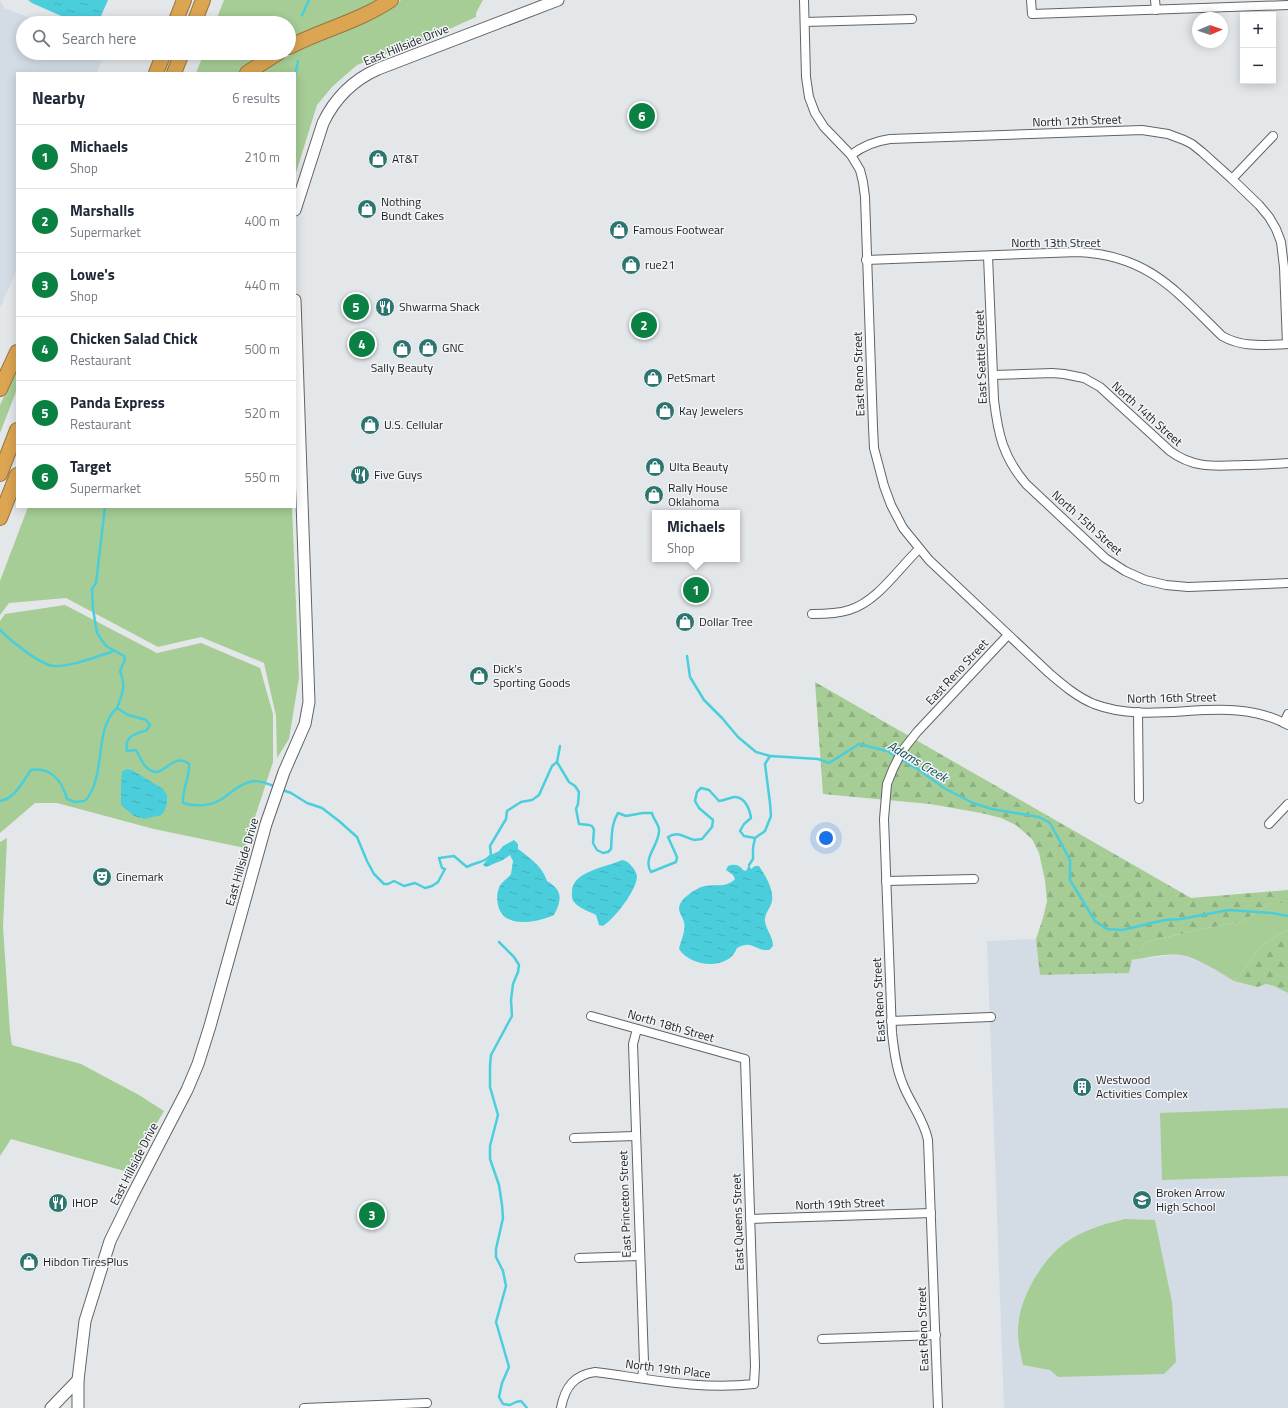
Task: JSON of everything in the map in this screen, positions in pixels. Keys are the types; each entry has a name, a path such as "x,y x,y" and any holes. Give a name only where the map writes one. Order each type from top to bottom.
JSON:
{"highway":[{"path":"178,16 184,0"},
{"path":"196,16 202,0"},
{"path":"296,44 357,18 391,0"},
{"path":"156,72 161,60"},
{"path":"174,72 179,60"},
{"path":"248,72 267,60"},
{"path":"0,389 16,354"},
{"path":"0,474 16,433"},
{"path":"0,518 16,478"}],"street":[{"name":"East Hillside Drive","path":"296,207 323,123 340,96 352,84 378,69 558,0"},
{"name":"East Reno Street","path":"804,0 806,77 809,97 815,113 824,127 851,155 860,170 863,182 865,197 866,260 874,448 884,486 891,505 903,528 919,549 1008,635 917,732 902,751 887,784 885,805 891,1021 895,1058 902,1083 927,1134 930,1155 938,1408"},
{"path":"1031,0 1032,14 1156,10 1277,3 1288,5"},
{"path":"1155,0 1156,10"},
{"path":"805,22 912,18"},
{"name":"North 12th Street","path":"851,155 872,143 890,140 1142,130 1168,134 1184,140 1202,152 1259,205 1269,217 1276,229 1281,242 1284,267 1288,344"},
{"path":"1232,179 1273,136"},
{"name":"North 13th Street","path":"866,260 1078,252 1100,254 1119,258 1146,270 1165,282 1222,336 1231,341 1254,346 1288,344"},
{"name":"East Seattle Street","path":"988,256 996,423 999,436 1007,456"},
{"name":"East Hillside Drive","path":"78,1408 78,1380 85,1321 110,1241 187,1090 198,1064 210,1026 251,874 273,803 284,772 305,724 308,702 296,331"},
{"name":"North 14th Street","path":"993,375 1052,373 1084,378 1100,387 1170,451 1183,460 1196,464 1223,466 1288,463"},
{"name":"North 15th Street","path":"1007,456 1017,473 1026,484 1105,558 1134,576 1158,584 1182,587 1288,583"},
{"path":"812,614 836,613 862,605 879,591 919,549"},
{"name":"North 16th Street","path":"1008,635 1049,674 1077,696 1093,704 1125,712 1222,709 1237,710 1262,715 1286,724"},
{"path":"1138,712 1139,799"},
{"path":"1286,724 1288,714"},
{"path":"1269,824 1288,804"},
{"path":"886,881 974,879"},
{"name":"North 18th Street","path":"591,1016 745,1059"},
{"path":"891,1021 990,1017"},
{"name":"East Princeton Street","path":"636,1029 633,1044 639,1256 644,1362 642,1378"},
{"name":"East Queens Street","path":"745,1059 755,1366 754,1384"},
{"path":"574,1138 635,1136"},
{"name":"North 19th Street","path":"750,1219 931,1213"},
{"path":"579,1258 639,1256"},
{"path":"822,1339 936,1335"},
{"name":"North 19th Place","path":"561,1408 566,1392 574,1380 580,1376 595,1372 690,1386 739,1386 754,1384"},
{"path":"51,1408 78,1380"},
{"path":"304,1408 427,1403"}],"shaded area":[{"path":"0,0 4,8 25,16 16,16 16,60 102,60 97,72 16,72 16,271 0,308"},
{"name":"Broken Arrow High School","path":"1036,939 1041,975 1129,973 1132,960 1182,955 1208,965 1234,981 1257,987 1266,984 1288,993 1288,1408 1004,1408 987,941"}],"green space":[{"path":"224,0 384,0 296,39 296,16 218,16"},
{"path":"401,0 483,0 476,13 476,17 427,39 357,65 332,87 317,105 296,173 296,72 261,72 281,60 296,60 296,52 363,23 394,6"},
{"path":"201,60 257,60 240,72 196,72"},
{"path":"16,371 16,392 0,433 0,405"},
{"path":"28,508 292,508 299,678 289,739 277,758 276,716 264,663 201,637 158,647 66,598 9,603 0,615 0,581"},
{"path":"65,605 157,653 201,643 260,668 273,714 273,762 245,848 154,829 57,803 35,803 0,833 0,621 5,614"},
{"path":"815,682 1191,898 1288,890 1288,903 1271,903 1241,922 1146,942 1132,960 1129,973 1040,975 1036,939 1047,901 1045,880 1039,853 1032,839 1016,825 1001,818 981,813 930,804 823,794"},
{"path":"7,838 3,927 12,1045 81,1064 139,1095 164,1111 128,1172 11,1139 0,1156 0,842"},
{"path":"1271,903 1288,903 1288,930 1265,943 1254,955 1243,972 1234,981 1201,962 1181,955 1163,955 1132,960 1146,942 1241,922"},
{"path":"1288,930 1288,993 1266,984 1257,987 1234,981 1243,972 1254,955 1265,943"},
{"path":"1288,1108 1288,1176 1162,1180 1160,1113"},
{"path":"1125,1219 1155,1220 1172,1302 1176,1362 1164,1374 1058,1377 1050,1370 1023,1365 1018,1337 1018,1326 1024,1299 1035,1277 1049,1258 1072,1238 1094,1228"}],"water":[{"path":"28,0 108,0 101,16 61,16"},
{"path":"126,769 132,770 163,789 167,795 167,803 164,812 161,815 144,819 134,816 121,805 122,772"},
{"path":"514,840 518,844 518,849 535,863 542,871 547,881 556,888 560,896 560,900 554,915 534,921 519,922 508,919 501,912 497,894 502,883 511,874 513,861 510,855 503,860 486,867 483,865 491,855"},
{"path":"622,860 630,864 634,869 637,876 636,883 629,897 619,911 603,926 599,925 596,915 582,908 573,900 572,890 574,884 579,878 592,870"},
{"path":"731,865 741,867 746,871 749,865 751,869 755,866 759,866 766,878 772,892 772,901 765,916 765,922 773,946 769,950 764,950 750,945 742,946 737,948 733,955 726,960 718,963 700,963 684,955 679,949 684,932 684,922 679,911 679,906 686,897 701,887 709,885 725,885 732,882 735,879 733,875 726,870 728,866"}],"waterway":[{"path":"302,15 309,0"},
{"path":"296,72 298,61"},
{"path":"105,508 96,583 92,589 93,609 97,633 106,646 124,656 125,659 120,671 123,681 123,689 117,708"},
{"path":"0,630 33,657 48,665 68,665 114,651"},
{"path":"687,656 690,677 704,700 738,737 756,752 770,756"},
{"name":"Adams Creek","path":"0,801 10,797 21,785 31,770 44,771 55,777 62,786 67,799 75,802 85,801 92,791 96,779 105,728 110,717 117,708 128,715 146,720 150,725 147,730 135,734 129,738 127,742 127,751 136,750 146,767 152,771 158,772 177,761 182,761 189,764 183,803 197,805 213,803 222,799 241,785 255,781 276,787"},
{"name":"Adams Creek","path":"280,789 291,793 307,803 322,808 357,837 374,874 384,884 394,881 404,886 415,883 425,888 438,882 445,869 442,868 439,858 454,856 467,867 488,858 491,855 490,846 506,819 507,811 521,802 532,800 539,795 552,766 557,762 569,782 575,786 579,792 576,809 579,824 592,826 594,830 593,843 597,850 603,853 608,852 611,849 613,826 618,813 626,816 652,813 658,826 659,835 650,856 649,867 651,872 676,862 677,857 668,837 678,834 695,840 702,839 712,827 713,820 699,808 695,801 697,792 701,788 709,790 719,801 734,797 738,797 744,801 751,818 744,824 740,831 744,836 755,838 765,831 771,816 765,764 770,756 818,759 829,763 859,744 887,751 919,770 944,788 973,803 992,809 1039,817 1050,823 1070,860 1070,880 1095,921 1107,929 1122,930 1165,920 1181,919 1228,910 1272,913 1288,916"},
{"path":"557,762 560,746"},
{"path":"749,865 753,859 755,838"},
{"path":"499,942 514,957 519,965 513,984 511,1000 512,1016 491,1055 490,1066 490,1087 498,1115 490,1146 490,1159 499,1185 503,1218 496,1249 496,1257 503,1271 506,1286 496,1322 509,1367 502,1383 499,1397 503,1404 510,1405 521,1401 527,1408"}],"place":[{"name":"Target","path":"642,116"},
{"name":"AT&T","path":"378,159"},
{"name":"Nothing Bundt Cakes","path":"367,209"},
{"name":"Famous Footwear","path":"619,230"},
{"name":"rue21","path":"631,265"},
{"name":"Panda Express","path":"356,307"},
{"name":"Shwarma Shack","path":"385,307"},
{"name":"Marshalls","path":"644,325"},
{"name":"Chicken Salad Chick","path":"362,344"},
{"name":"GNC","path":"428,348"},
{"name":"Sally Beauty","path":"402,349"},
{"name":"PetSmart","path":"653,378"},
{"name":"Kay Jewelers","path":"665,411"},
{"name":"U.S. Cellular","path":"370,425"},
{"name":"Ulta Beauty","path":"655,467"},
{"name":"Five Guys","path":"360,475"},
{"name":"Rally House Oklahoma","path":"654,495"},
{"name":"Michaels","path":"696,590"},
{"name":"Dollar Tree","path":"685,622"},
{"name":"Dick's Sporting Goods","path":"479,676"},
{"name":"Cinemark","path":"102,877"},
{"name":"Westwood Activities Complex","path":"1082,1087"},
{"name":"Broken Arrow High School","path":"1142,1200"},
{"name":"IHOP","path":"58,1203"},
{"name":"Lowe's","path":"372,1215"},
{"name":"Hibdon TiresPlus","path":"29,1262"}]}
